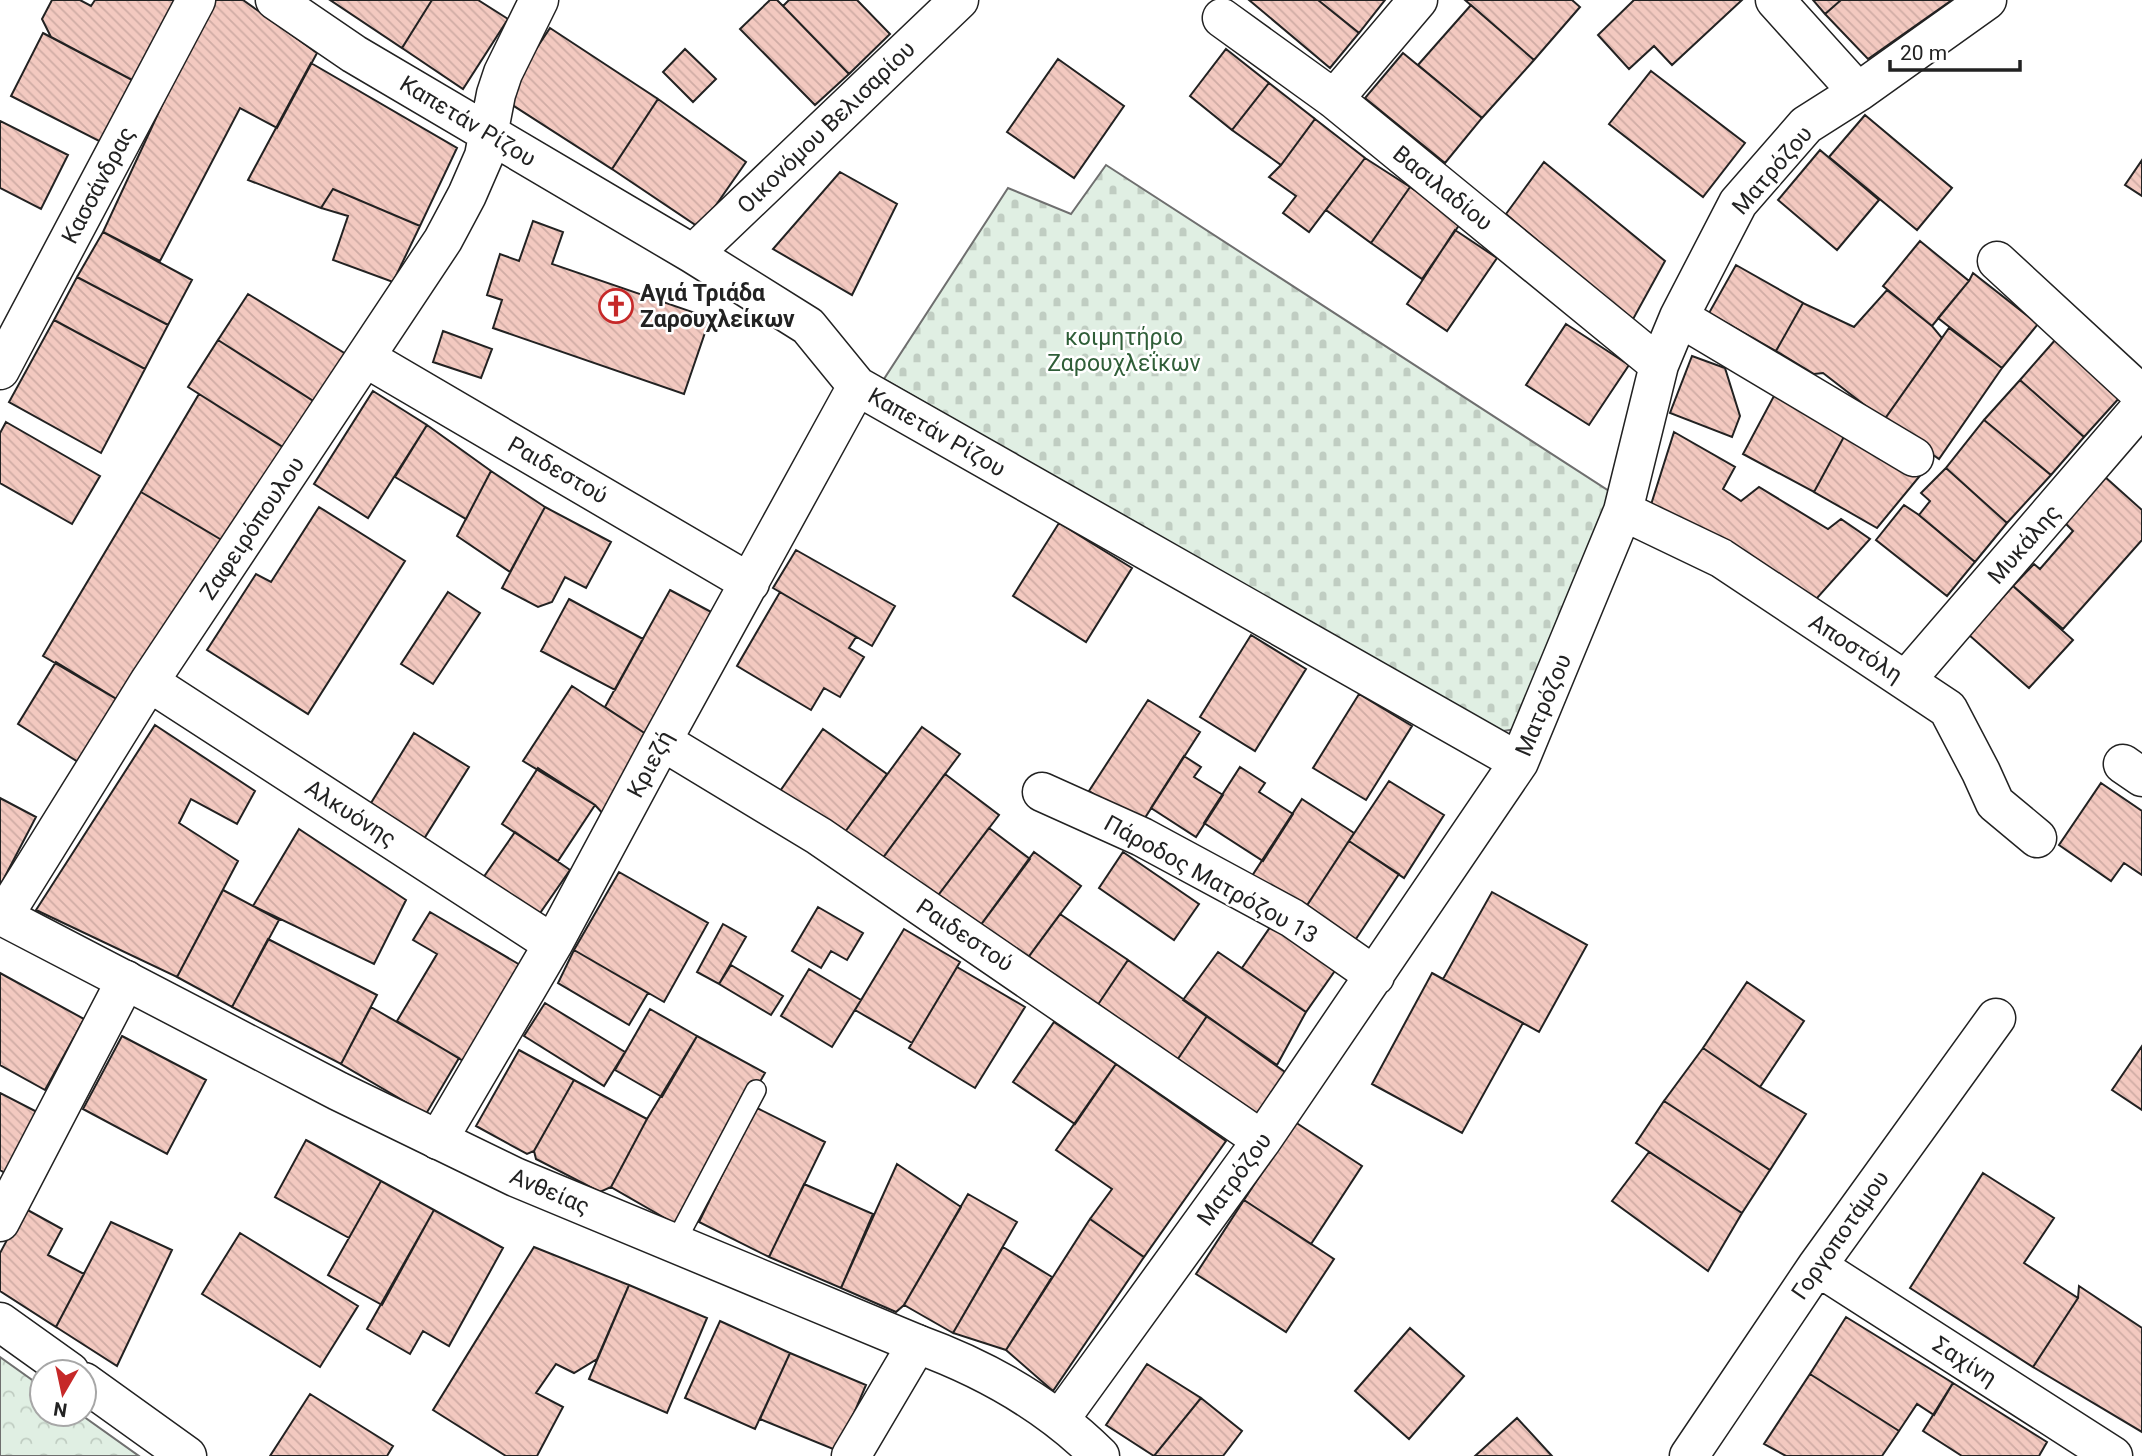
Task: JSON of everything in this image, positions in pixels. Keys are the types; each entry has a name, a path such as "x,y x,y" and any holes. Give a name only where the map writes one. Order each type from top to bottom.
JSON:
{"street":[{"name":"Κασσάνδρας","path":"0,370 196,0"},
{"name":"Καπετάν Ρίζου","path":"275,0 355,54 693,254 808,326 857,386 1519,762"},
{"name":"Ζαφειρόπουλου","path":"1,916 149,682 443,240 478,172 503,73 538,0"},
{"name":"Οικονόμου Βελισαρίου","path":"693,254 959,0"},
{"path":"1334,99 1418,0"},
{"path":"1775,0 1858,92"},
{"name":"Ματρόζου","path":"1060,1419 1262,1140 1519,762 1623,511 1659,365 1679,317 1738,203 1806,125 1858,92 1987,0"},
{"name":"Βασιλαδίου","path":"1222,18 1334,99 1659,365"},
{"path":"1997,261 2142,395"},
{"path":"1679,317 1914,457"},
{"name":"Ραιδεστού","path":"366,358 750,583"},
{"name":"Κριεζή","path":"438,1140 553,944 857,386"},
{"name":"Μυκάλης","path":"1906,680 2142,407"},
{"name":"Αποστόλη","path":"1623,511 1720,558 1948,709 1994,803 2037,838"},
{"name":"Αλκυόνης","path":"149,682 553,944"},
{"name":"Ραιδεστού","path":"662,741 819,836 1262,1140"},
{"name":"Πάροδος Ματρόζου 13","path":"1042,792 1142,837 1292,918 1375,976"},
{"name":"Ανθείας","path":"1,916 338,1091 515,1177 955,1358 1024,1395 1060,1419 1100,1456"},
{"path":"0,1222 126,980"},
{"name":"Γοργοποτάμου","path":"1689,1456 1817,1266 1996,1018"},
{"name":"Σαχίνη","path":"1817,1266 2065,1443 2113,1456"},
{"path":"0,1322 50,1358"},
{"path":"851,1456 917,1343"},
{"path":"98,1392 187,1456"}],"lane":[{"path":"675,1243 756,1090"}],"green space":[{"name":"κοιμητήριο Ζαρουχλεΐκων","path":"1106,165 1612,493 1516,729 1497,732 884,379 1008,188 1071,214"},
{"path":"0,1357 28,1377 28,1428 98,1427 139,1456 0,1456"}],"building":[{"path":"52,0 80,0 91,6 95,0 178,0 134,81 51,37 42,19"},
{"path":"211,0 243,0 317,53 277,128 240,108 160,261 103,232"},
{"path":"330,0 432,0 402,48"},
{"path":"432,0 478,0 508,19 463,89 402,48"},
{"path":"770,0 777,0 849,74 815,105 740,29"},
{"path":"789,0 857,0 890,34 849,74 783,6"},
{"path":"1249,0 1318,0 1359,33 1330,68"},
{"path":"1318,0 1385,0 1359,33"},
{"path":"1465,0 1572,0 1580,7 1534,60"},
{"path":"1634,0 1742,0 1672,65 1654,46 1629,69 1598,35"},
{"path":"1813,0 1841,0 1825,14"},
{"path":"1841,0 1952,0 1868,59 1825,14"},
{"path":"1471,5 1534,60 1482,118 1418,65"},
{"path":"550,28 658,99 612,169 503,99"},
{"path":"43,33 134,81 101,142 11,96"},
{"path":"685,49 716,79 693,102 663,72"},
{"path":"1226,49 1269,83 1232,130 1190,96"},
{"path":"1403,53 1482,118 1445,163 1365,98"},
{"path":"1058,59 1124,106 1074,178 1007,132"},
{"path":"311,63 457,148 420,226 333,189 321,208 248,180"},
{"path":"1651,71 1745,143 1703,197 1609,124"},
{"path":"1269,83 1315,119 1281,165 1232,130"},
{"path":"658,99 746,162 700,228 612,169"},
{"path":"1865,115 1952,188 1917,230 1829,157"},
{"path":"1315,119 1365,158 1309,232 1283,213 1296,196 1269,177"},
{"path":"0,121 68,155 41,209 0,188"},
{"path":"1820,150 1879,200 1837,250 1778,200"},
{"path":"1365,158 1410,187 1371,243 1326,210"},
{"path":"2142,160 2142,196 2125,185"},
{"path":"1544,162 1665,261 1632,321 1506,214"},
{"path":"840,172 897,204 852,295 773,249"},
{"path":"1410,187 1462,221 1422,279 1371,243"},
{"path":"333,189 420,226 393,282 333,260 348,216 321,208"},
{"path":"533,221 563,232 552,264 710,318 684,394 493,328 502,300 487,295 500,254 519,261"},
{"path":"1455,230 1497,258 1447,331 1407,304"},
{"path":"103,232 192,280 168,325 77,277"},
{"path":"1920,241 1969,281 1932,326 1883,286"},
{"path":"1736,265 1803,303 1776,351 1709,313"},
{"path":"1973,273 2038,324 2002,368 1938,318"},
{"path":"77,277 168,325 145,369 54,320"},
{"path":"1887,290 1932,326 1942,338 1884,420 1823,373 1814,374 1776,351 1803,303 1854,327"},
{"path":"248,294 346,354 315,402 218,340"},
{"path":"54,320 145,369 101,453 9,402"},
{"path":"1566,324 1629,365 1589,425 1526,385"},
{"path":"1949,328 2002,368 1939,459 1884,420"},
{"path":"443,331 492,349 481,378 433,362"},
{"path":"2056,339 2121,396 2084,437 2020,380"},
{"path":"218,340 315,402 286,449 188,387"},
{"path":"1692,356 1725,368 1740,416 1732,437 1670,413"},
{"path":"2020,380 2084,437 2051,475 1984,420"},
{"path":"373,391 427,425 368,518 314,484"},
{"path":"199,394 286,449 225,542 141,492"},
{"path":"1775,394 1846,433 1814,492 1743,454"},
{"path":"1984,420 2051,475 2007,523 1946,468"},
{"path":"6,422 100,476 72,524 0,483 0,433"},
{"path":"427,425 491,471 466,519 395,477"},
{"path":"1674,432 1735,467 1723,489 1741,501 1759,487 1828,529 1841,519 1870,539 1809,607 1649,511"},
{"path":"1846,433 1923,472 1877,528 1814,492"},
{"path":"1946,468 2007,523 1975,562 1919,515 1930,501 1921,493"},
{"path":"491,471 545,507 510,572 457,536"},
{"path":"2104,476 2142,510 2142,540 2063,629 2013,586 2034,564 2040,569 2073,531 2064,522"},
{"path":"141,492 225,542 118,700 43,656"},
{"path":"1904,505 1975,562 1947,596 1876,540"},
{"path":"319,507 405,561 308,714 207,650 256,574 271,582"},
{"path":"545,507 611,542 586,588 565,577 552,602 538,607 502,588"},
{"path":"1059,523 1132,568 1086,642 1013,596"},
{"path":"796,550 895,606 872,646 773,588"},
{"path":"2013,586 2073,640 2029,688 1969,635"},
{"path":"670,590 713,613 646,734 605,707"},
{"path":"448,592 480,613 433,684 401,664"},
{"path":"780,592 856,637 849,648 864,657 840,697 824,688 811,710 737,666"},
{"path":"569,599 643,639 615,690 541,651"},
{"path":"1251,635 1306,669 1255,751 1200,717"},
{"path":"56,662 118,700 86,767 18,724"},
{"path":"572,686 646,734 605,816 595,805 523,761"},
{"path":"1359,694 1412,726 1366,800 1313,768"},
{"path":"1148,700 1200,732 1141,824 1089,791"},
{"path":"155,725 255,791 237,824 191,799 179,823 238,861 177,977 36,910"},
{"path":"922,727 960,754 882,859 845,832"},
{"path":"823,729 887,774 845,832 776,797"},
{"path":"414,733 469,767 417,850 363,816"},
{"path":"1184,756 1201,767 1194,777 1223,795 1196,837 1151,808"},
{"path":"1240,767 1265,783 1259,792 1293,814 1263,861 1204,823"},
{"path":"538,768 595,805 558,861 502,824"},
{"path":"945,774 999,815 936,898 882,859"},
{"path":"1389,781 1444,815 1404,878 1349,841"},
{"path":"2101,783 2142,811 2142,875 2124,863 2111,881 2059,845"},
{"path":"0,798 36,817 0,886"},
{"path":"1302,799 1354,833 1302,913 1250,879"},
{"path":"989,828 1030,859 977,930 936,898"},
{"path":"299,829 406,900 374,964 253,906"},
{"path":"515,832 570,870 531,926 476,888"},
{"path":"1349,841 1399,874 1352,945 1302,913"},
{"path":"1034,852 1081,886 1024,963 977,930"},
{"path":"1123,852 1199,904 1174,940 1099,888"},
{"path":"619,872 708,923 664,1002 574,950"},
{"path":"223,890 279,920 232,1007 177,977"},
{"path":"1492,892 1587,945 1539,1032 1443,979"},
{"path":"818,907 863,933 847,960 831,951 821,968 792,951"},
{"path":"430,912 527,969 470,1065 397,1021 437,954 413,940"},
{"path":"1060,914 1128,960 1097,1006 1024,963"},
{"path":"1275,920 1339,965 1306,1012 1242,968"},
{"path":"723,924 746,937 719,984 697,972"},
{"path":"904,929 960,962 912,1043 855,1010"},
{"path":"268,939 377,995 341,1064 232,1007"},
{"path":"574,950 648,993 629,1025 558,983"},
{"path":"1218,952 1306,1012 1277,1065 1183,1000"},
{"path":"1128,960 1207,1016 1171,1069 1097,1006"},
{"path":"731,965 783,996 771,1015 719,984"},
{"path":"957,967 1025,1007 975,1088 909,1048"},
{"path":"809,969 861,1000 832,1047 781,1016"},
{"path":"0,973 84,1019 45,1090 0,1065"},
{"path":"1432,973 1523,1023 1462,1133 1372,1084"},
{"path":"1747,982 1804,1021 1760,1087 1703,1048"},
{"path":"545,1003 625,1052 604,1086 524,1036"},
{"path":"371,1007 459,1058 426,1114 341,1064"},
{"path":"650,1009 697,1036 662,1097 615,1070"},
{"path":"1207,1016 1292,1077 1254,1130 1171,1069"},
{"path":"1054,1022 1116,1064 1075,1124 1013,1082"},
{"path":"122,1036 206,1080 167,1154 83,1109"},
{"path":"697,1036 765,1073 677,1225 611,1187 647,1119"},
{"path":"2142,1046 2142,1110 2112,1090"},
{"path":"1703,1048 1806,1114 1770,1170 1664,1101"},
{"path":"519,1050 574,1080 534,1151 527,1154 476,1126"},
{"path":"1116,1064 1226,1141 1144,1257 1090,1219 1112,1189 1056,1150"},
{"path":"574,1080 647,1119 611,1187 600,1192 536,1159 534,1151"},
{"path":"0,1093 39,1113 7,1174 0,1170"},
{"path":"1664,1101 1770,1170 1742,1213 1636,1143"},
{"path":"755,1107 825,1142 769,1257 699,1222"},
{"path":"1295,1122 1362,1166 1311,1244 1244,1200"},
{"path":"306,1140 381,1181 349,1238 275,1197"},
{"path":"1649,1152 1742,1213 1708,1271 1612,1201"},
{"path":"897,1164 961,1207 904,1305 896,1312 841,1288"},
{"path":"1983,1173 2054,1218 2024,1263 2078,1298 2033,1367 1910,1288"},
{"path":"381,1181 434,1210 382,1305 328,1275"},
{"path":"804,1184 873,1214 841,1288 769,1257"},
{"path":"968,1194 1017,1222 953,1333 904,1305"},
{"path":"1244,1200 1334,1259 1286,1332 1196,1274"},
{"path":"24,1208 62,1229 48,1255 84,1274 56,1327 0,1291 0,1253"},
{"path":"434,1210 503,1248 449,1346 423,1331 410,1354 367,1329"},
{"path":"1090,1219 1144,1257 1053,1391 1006,1350"},
{"path":"111,1222 172,1250 117,1366 56,1327"},
{"path":"240,1233 358,1306 320,1367 202,1294"},
{"path":"534,1247 629,1285 597,1359 574,1373 556,1364 536,1393 563,1407 537,1456 506,1456 433,1410"},
{"path":"1003,1247 1052,1277 1006,1350 953,1333"},
{"path":"629,1285 707,1318 667,1413 589,1379"},
{"path":"2079,1286 2142,1328 2142,1432 2033,1367 2078,1298"},
{"path":"1846,1317 1953,1383 1934,1415 1917,1404 1899,1431 1810,1374"},
{"path":"720,1321 790,1353 755,1429 685,1398"},
{"path":"1410,1328 1464,1376 1409,1439 1355,1391"},
{"path":"790,1353 866,1385 838,1451 760,1419"},
{"path":"1147,1364 1201,1398 1154,1456 1106,1425"},
{"path":"1810,1374 1899,1431 1882,1456 1786,1456 1764,1444"},
{"path":"1953,1383 2047,1442 2039,1456 1962,1456 1923,1431"},
{"path":"310,1394 393,1446 387,1456 270,1456"},
{"path":"1201,1398 1242,1431 1223,1456 1154,1456"},
{"path":"1517,1418 1552,1456 1475,1456"}],"place":[{"name":"Αγιά Τριάδα Ζαρουχλείκων","path":"616,306"}]}
